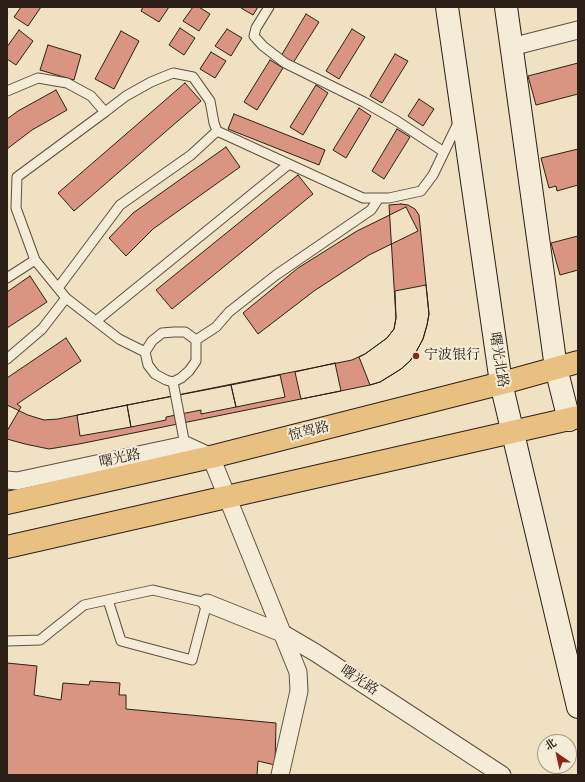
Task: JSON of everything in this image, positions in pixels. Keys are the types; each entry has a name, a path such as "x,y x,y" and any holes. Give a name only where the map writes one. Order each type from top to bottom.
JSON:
{"main road":[{"name":"曙光北路","path":"448,7 501,383 578,707"},
{"path":"7,547 573,418 556,368 506,7"},
{"name":"惊驾路","path":"7,503 211,457 578,362"}],"street":[{"path":"511,47 578,30"},
{"path":"185,445 211,457 298,672 298,691 280,775"},
{"name":"曙光路","path":"7,480 17,481 185,445"},
{"name":"曙光路","path":"207,603 282,633 323,657 502,775"}],"lane":[{"path":"269,7 256,28 254,36 269,50 285,63 364,102 444,152"},
{"path":"146,352 119,339 66,298 34,260 16,208 18,177 126,96 151,82 173,73 193,77 210,101 217,131 364,198 389,198 421,191 433,175 462,112"},
{"path":"7,91 38,78 67,83 91,96 105,112"},
{"path":"58,288 120,205 191,155 217,131"},
{"path":"96,321 289,164"},
{"path":"196,340 216,327 229,312 276,275 371,210 379,198"},
{"path":"7,278 34,260"},
{"path":"7,359 42,329 66,298"},
{"path":"173,382 156,374 148,365 146,352 152,341 162,333 174,332 185,332 196,340"},
{"path":"173,382 181,378 189,371 196,361 196,340"},
{"path":"173,382 185,445"},
{"path":"7,641 40,640 84,605 153,590 207,603 192,660 121,640 108,600"}],"building":[{"path":"21,7 41,7 28,26 14,17"},
{"path":"143,7 169,7 159,22 141,11"},
{"path":"193,7 199,7 210,14 199,31 183,21"},
{"path":"258,7 253,15 241,8"},
{"path":"306,14 319,22 293,63 281,56"},
{"path":"180,28 195,38 184,55 169,45"},
{"path":"227,29 242,38 231,56 215,46"},
{"path":"352,29 365,37 339,79 326,71"},
{"path":"19,30 33,41 16,65 7,59 7,47"},
{"path":"121,31 139,41 114,89 95,79"},
{"path":"48,45 81,55 74,80 40,70"},
{"path":"211,52 226,61 215,78 200,69"},
{"path":"395,54 408,61 382,103 370,96"},
{"path":"270,60 283,68 257,110 244,102"},
{"path":"578,63 578,94 536,105 528,76"},
{"path":"185,83 201,101 74,211 58,193"},
{"path":"316,85 328,93 303,135 290,127"},
{"path":"56,90 67,110 32,130 7,149 7,119 18,111"},
{"path":"419,99 434,109 423,126 408,116"},
{"path":"359,108 371,116 346,158 333,150"},
{"path":"234,114 325,150 319,165 228,129"},
{"path":"397,129 410,137 384,179 372,171"},
{"path":"226,147 240,167 153,229 126,256 109,238 133,213"},
{"path":"578,149 578,185 557,191 556,186 549,188 541,158"},
{"path":"298,175 313,194 172,309 156,290"},
{"path":"389,205 408,205 415,209 419,215 429,314 423,339 410,361 401,369 380,382 49,449 7,439 7,405 28,415 44,420 58,419 352,360 365,354 387,338 394,329 396,318"},
{"path":"406,207 418,231 369,255 314,291 258,334 243,313 298,268 357,231"},
{"path":"578,236 578,270 560,275 551,243"},
{"path":"30,276 47,302 7,328 7,292"},
{"path":"426,285 429,314 423,339 416,352 410,361 401,369 380,382 370,385 359,357 387,338 394,329 396,318 395,291"},
{"path":"66,338 81,361 17,404 21,407 7,431 7,378"},
{"path":"335,363 341,391 301,399 295,372"},
{"path":"280,375 285,397 236,407 231,385"},
{"path":"231,385 236,407 201,414 201,410 166,417 166,420 131,427 127,405"},
{"path":"127,405 131,427 80,436 77,415"},
{"path":"7,663 37,666 34,695 61,700 63,683 89,685 90,681 120,683 119,695 126,695 126,709 276,723 275,765 258,761 257,775 7,775"}],"place":[{"name":"宁波银行","path":"416,356"}]}
